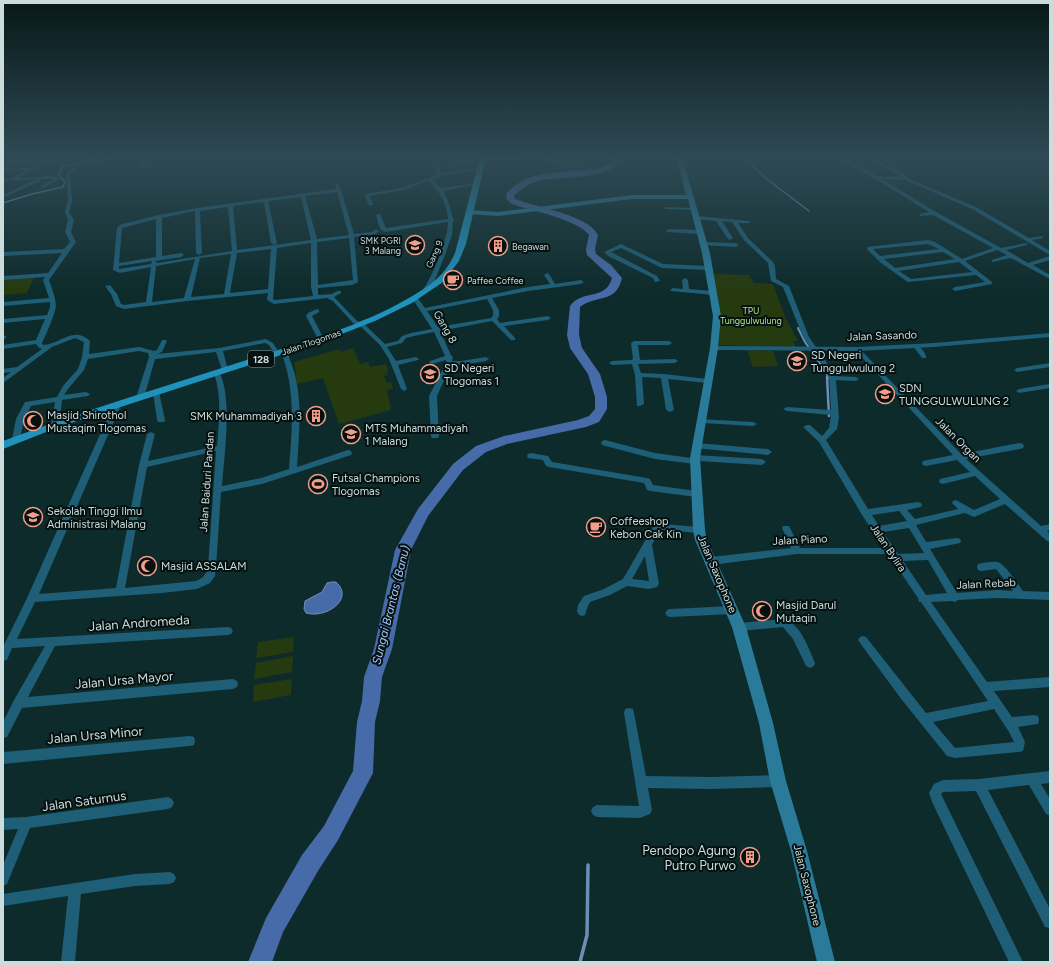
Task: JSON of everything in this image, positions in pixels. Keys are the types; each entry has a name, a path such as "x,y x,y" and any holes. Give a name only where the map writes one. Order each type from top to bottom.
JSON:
{"main road":[{"name":"Jalan Tlogomas","path":"3,445 55,425 321,339 361,324 415,298 441,280 452,268 462,242 471,202"},
{"path":"469,212 501,214 598,202"},
{"name":"Jalan Saxophone","path":"691,202 709,268 717,316 714,348 707,381 696,455 696,494 699,530 701,540 739,627 766,723 778,781 799,851 826,962"}],"street":[{"path":"39,343 53,307 46,282 48,275 59,264 73,241 68,232 70,220 67,212 69,202"},
{"path":"257,202 197,209 159,216 120,227 116,270 118,271 156,261 352,234"},
{"path":"266,202 274,245 270,300 274,302 316,296 328,296 339,292"},
{"path":"305,202 314,239 314,287 316,296"},
{"path":"314,287 352,283 356,281 352,234 342,202"},
{"name":"Gang 9","path":"424,292 428,287 451,232 452,220 446,202"},
{"path":"917,202 1050,277"},
{"path":"959,202 974,208 1026,242 1050,253"},
{"path":"227,295 235,250 230,205"},
{"path":"667,208 718,220 748,222"},
{"path":"187,299 198,255 197,209"},
{"path":"922,215 934,213"},
{"path":"378,215 384,230 452,220"},
{"path":"149,304 156,261 159,216"},
{"path":"718,220 730,238"},
{"path":"734,221 746,239 770,262 772,266 773,280 786,286 811,348 832,378 830,412 835,418 833,429 828,435 820,438"},
{"path":"669,231 700,232"},
{"path":"895,270 960,261 1041,237"},
{"path":"448,242 462,242"},
{"path":"955,289 990,284 976,273 960,261 944,250 928,242 869,248 910,281 976,273"},
{"path":"703,244 736,245"},
{"path":"662,266 656,277 610,255 607,252 621,246 662,266 709,268"},
{"path":"880,258 944,250"},
{"path":"3,254 66,251"},
{"path":"156,261 198,255"},
{"path":"994,261 1011,256"},
{"path":"1027,265 1050,258"},
{"path":"3,278 48,275"},
{"path":"547,275 554,286"},
{"path":"684,280 686,291"},
{"path":"423,310 528,289 581,282"},
{"path":"338,285 340,303"},
{"path":"108,286 119,306 127,307 187,299 270,291"},
{"path":"673,290 713,293"},
{"path":"328,296 340,303 355,322 361,324 383,346 404,389"},
{"name":"Gang 8","path":"415,298 443,342 450,360"},
{"path":"383,346 400,342 402,338 409,335 493,320 496,317 496,312 489,298"},
{"path":"3,304 52,300"},
{"path":"317,311 309,316 321,339"},
{"path":"3,321 50,317"},
{"path":"498,325 548,318"},
{"path":"493,320 512,339"},
{"name":"Jalan Sasando","path":"714,348 857,349 916,346 1050,335"},
{"path":"3,381 51,346 70,338 83,338 87,341 85,357 81,370 65,388 59,399 55,425"},
{"path":"140,398 152,355 160,351 164,341"},
{"path":"85,357 139,349 147,350 152,355 219,350 266,341 280,353 290,366 294,400 295,431 293,471"},
{"path":"39,343 41,347 51,346"},
{"path":"3,347 39,343"},
{"path":"640,404 634,343 669,343"},
{"path":"916,346 924,357"},
{"name":"Jalan Organ","path":"857,349 959,457 1050,539"},
{"name":"Jalan Baiduri Pandan","path":"120,591 162,589 197,585 207,580 210,576 212,568 223,410 219,350"},
{"path":"393,364 416,359"},
{"path":"432,362 450,360 461,363 486,359"},
{"path":"435,436 433,396 450,360"},
{"path":"612,363 636,361 674,361"},
{"path":"1017,370 1050,365"},
{"path":"3,371 19,369"},
{"path":"638,375 664,376 707,381"},
{"path":"664,376 670,410"},
{"path":"832,378 856,379"},
{"path":"1019,391 1050,386"},
{"path":"156,392 161,420"},
{"path":"16,439 20,419 27,405 86,394"},
{"path":"3,657 32,598 118,405"},
{"path":"787,409 830,412"},
{"path":"702,421 753,424"},
{"name":"Jalan Bylira","path":"807,427 820,438 865,514 892,555 1009,723 1020,742 1020,747 953,752 949,750 924,719"},
{"path":"32,598 120,591 143,465 151,434"},
{"path":"605,443 655,456 768,452"},
{"path":"926,462 1020,446"},
{"path":"143,465 220,448"},
{"path":"217,490 262,481 348,453"},
{"path":"696,455 762,462"},
{"path":"531,456 545,458 549,464 647,481 650,488 696,494"},
{"path":"943,481 976,473"},
{"path":"876,530 972,512 1006,500"},
{"path":"956,503 972,512"},
{"path":"865,514 918,505"},
{"path":"901,508 912,523 955,598"},
{"path":"582,612 583,605 587,599 607,592 626,582 648,546 651,536 658,528 663,527 699,530"},
{"path":"1040,529 1050,527"},
{"path":"786,528 797,550"},
{"path":"925,546 957,541"},
{"path":"626,582 649,585 654,584 648,546"},
{"name":"Jalan Piano","path":"711,561 797,550 930,556"},
{"path":"981,567 1000,567 1021,595"},
{"name":"Jalan Rebab","path":"922,599 1021,595 1050,596"},
{"path":"670,613 732,610"},
{"path":"739,627 785,623 789,626 798,640 810,663"},
{"name":"Jalan Andromeda","path":"10,644 228,631"},
{"path":"863,640 924,719 996,704"},
{"path":"3,733 52,642"},
{"path":"984,686 1050,682"},
{"name":"Jalan Ursa Mayor","path":"18,703 233,684"},
{"path":"597,811 643,812 646,808 629,713"},
{"path":"1009,723 1034,720"},
{"name":"Jalan Ursa Minor","path":"3,758 190,741"},
{"path":"1016,962 937,800 935,793 938,788 943,786 979,785 1050,777"},
{"path":"1032,780 1050,810"},
{"path":"642,782 711,783 778,781"},
{"path":"979,785 1050,922"},
{"name":"Jalan Saturnus","path":"3,824 26,823 168,803"},
{"path":"3,880 26,823"},
{"path":"3,900 135,880 170,878"},
{"path":"68,962 75,889"}],"green space":[{"name":"TPU Tunggulwulung","path":"713,274 749,275 754,283 773,284 786,319 798,341 793,341 796,347 717,345 719,303"},
{"path":"34,277 27,293 3,295 3,279"},
{"path":"353,348 360,364 368,362 370,367 386,364 388,369 387,375 384,376 387,383 391,382 393,389 387,390 391,410 339,424 323,378 297,384 294,362 339,349 341,352"},
{"name":"TPU Tunggulwulung","path":"747,350 773,351 778,366 753,367"},
{"path":"294,637 293,652 256,658 258,642"},
{"path":"293,656 292,672 254,679 256,663"},
{"path":"292,679 291,695 253,702 254,685"}],"water":[{"path":"336,582 341,588 342,595 336,606 322,613 306,613 304,609 305,601 322,592 327,583"}],"waterway":[{"name":"Sungai Brantas (Banu)","path":"260,962 274,926 310,863 331,833 363,773 366,722 371,701 373,677 383,649 403,550 423,513 458,467 481,449 504,440 581,424 594,419 601,409 601,397 594,374 576,348 573,335 575,306 588,298 609,293 615,285 617,278 606,266 592,255 591,249 594,235 586,227 567,218 515,202"},
{"path":"797,202 809,211"},
{"path":"798,328 805,342 827,374 828,378"},
{"path":"827,377 829,416"},
{"path":"580,962 587,935 588,865"}],"place":[{"name":"SMK PGRI 3 Malang","path":"415,245"},
{"name":"Begawan","path":"498,246"},
{"name":"Paffee Coffee","path":"453,280"},
{"name":"SD Negeri Tunggulwulung 2","path":"797,361"},
{"name":"SD Negeri Tlogomas 1","path":"430,374"},
{"name":"SDN TUNGGULWULUNG 2","path":"885,394"},
{"name":"SMK Muhammadiyah 3","path":"316,416"},
{"name":"Masjid Shirothol Mustaqim Tlogomas","path":"33,421"},
{"name":"MTS Muhammadiyah 1 Malang","path":"351,434"},
{"name":"Futsal Champions Tlogomas","path":"318,484"},
{"name":"Sekolah Tinggi Ilmu Administrasi Malang","path":"33,517"},
{"name":"Coffeeshop Kebon Cak Kin","path":"596,527"},
{"name":"Masjid ASSALAM","path":"147,566"},
{"name":"Masjid Darul Mutaqin","path":"762,611"},
{"name":"Pendopo Agung Putro Purwo","path":"750,857"}]}
